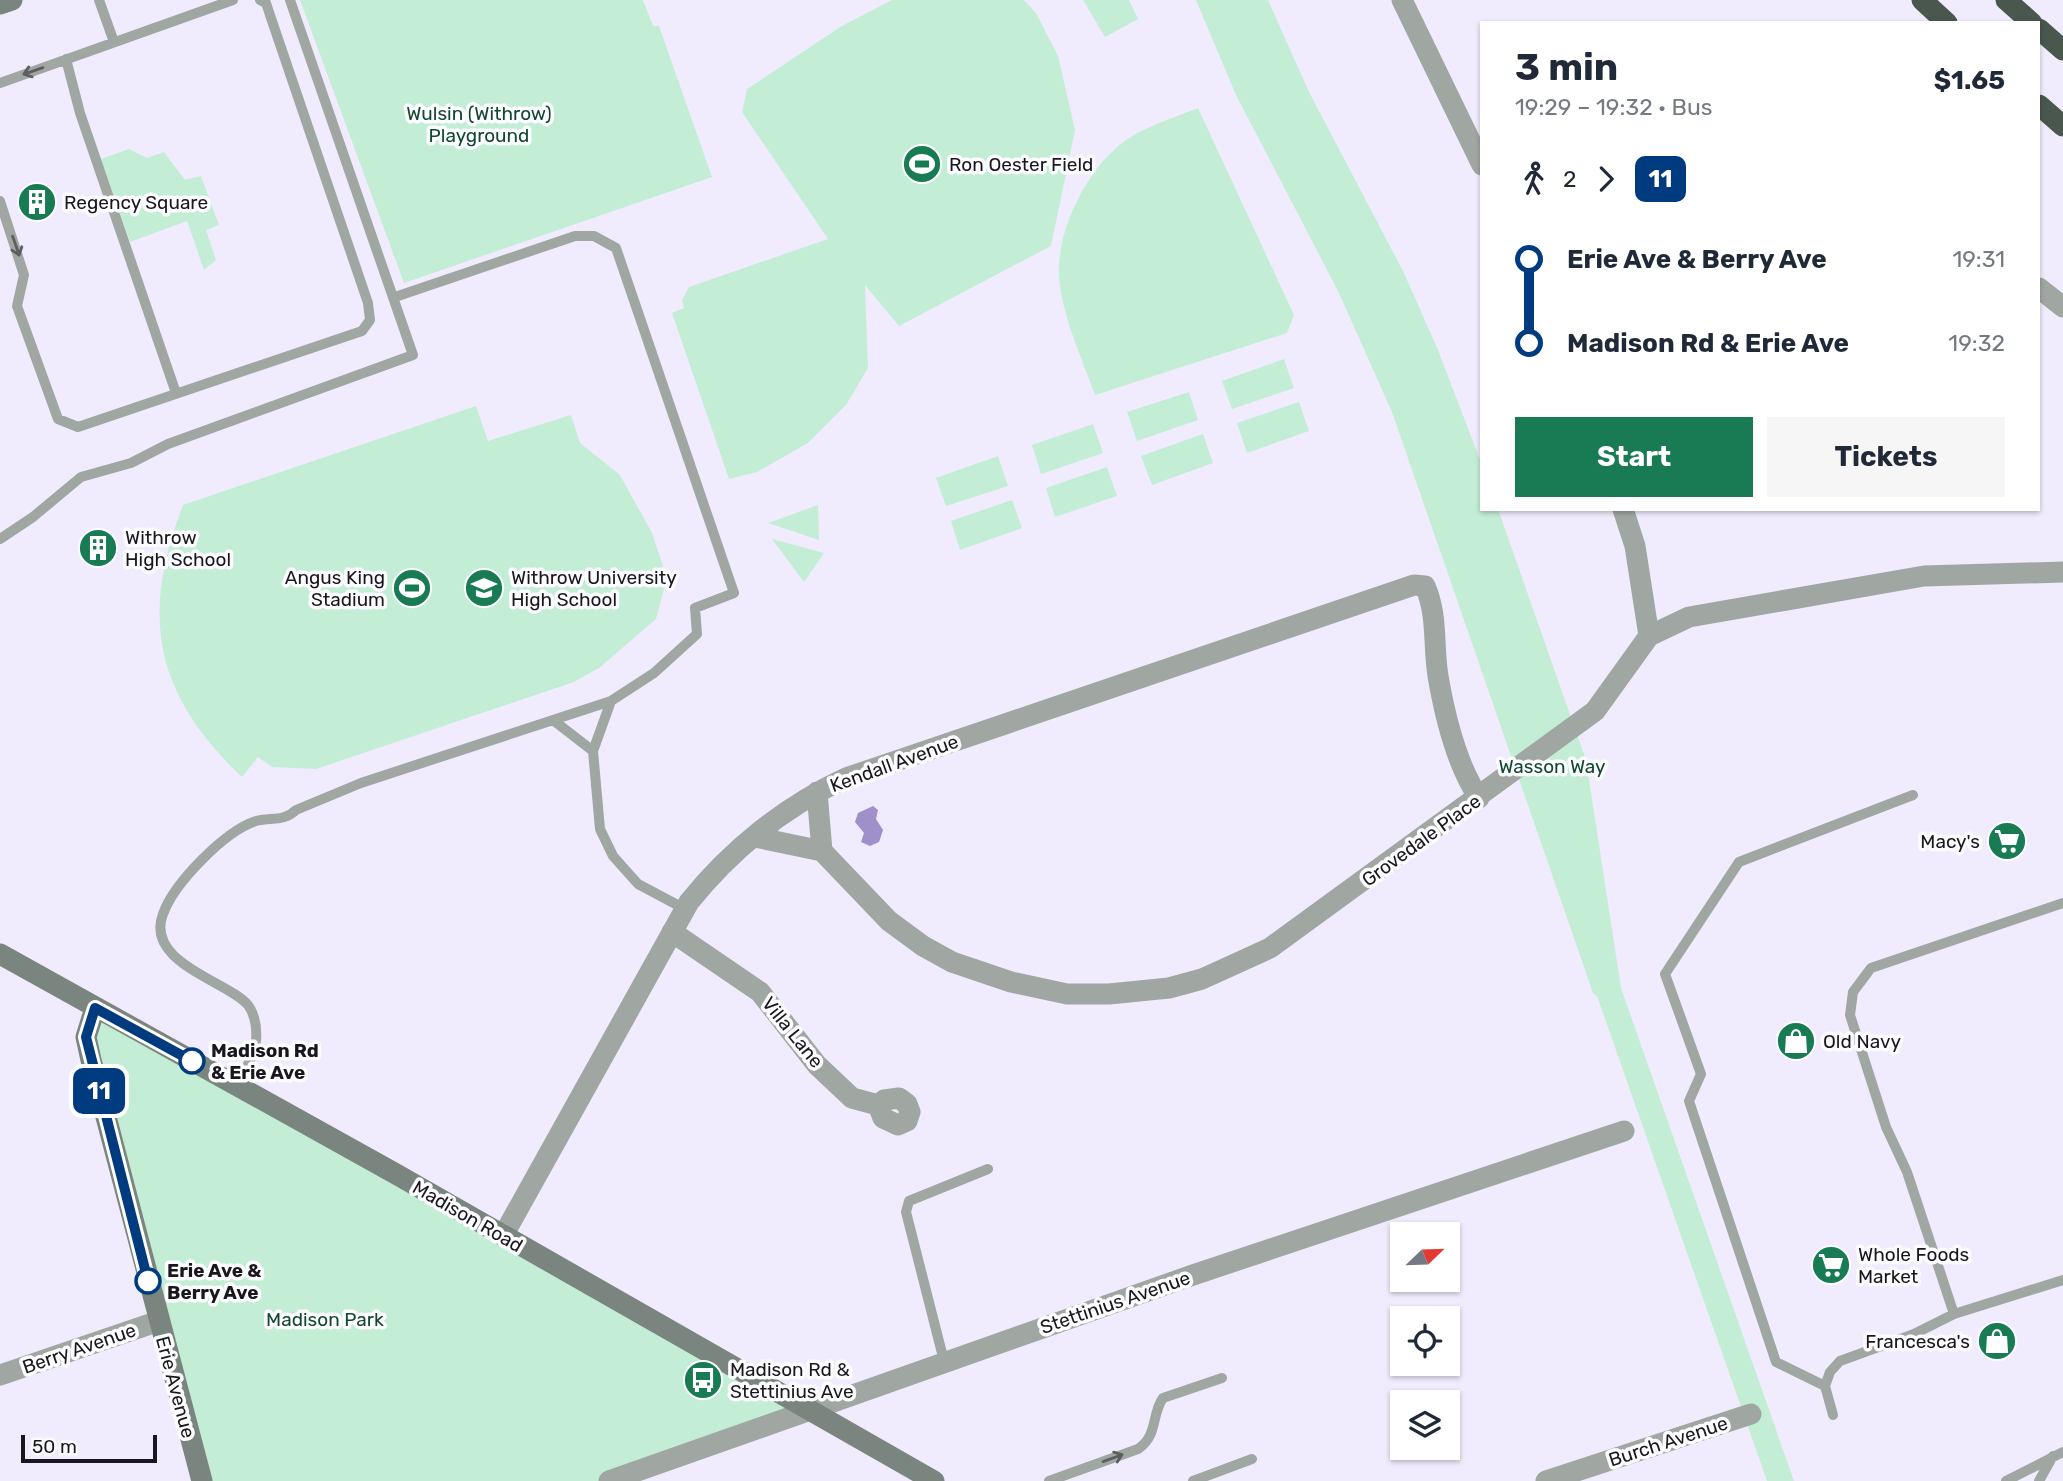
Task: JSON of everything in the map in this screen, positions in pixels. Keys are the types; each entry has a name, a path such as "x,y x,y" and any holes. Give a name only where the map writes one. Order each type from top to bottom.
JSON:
{"highway":[{"path":"1922,0 1945,21"},
{"path":"2006,0 2030,21"},
{"path":"2040,30 2063,50"},
{"path":"2040,106 2063,127"}],"main road":[{"path":"0,4 12,0"},
{"name":"Madison Road","path":"0,954 934,1481"},
{"name":"Erie Avenue","path":"95,1008 86,1037 202,1481"}],"street":[{"path":"1402,0 1480,161"},
{"path":"2040,291 2063,307"},
{"path":"1624,511 1635,546 1649,636"},
{"name":"Grovedale Place","path":"822,851 889,920 923,946 952,962 1011,982 1058,993 1109,994 1169,988 1202,979 1270,948 1595,711 1649,636 1689,617 1924,576 2063,572"},
{"name":"Kendall Avenue","path":"503,1236 685,909 709,877 754,837 817,792 846,778 1414,585 1425,586 1431,598 1438,676 1465,778 1479,798"},
{"path":"754,837 822,851 817,792"},
{"name":"Villa Lane","path":"672,932 760,992 817,1065 852,1098 878,1105"},
{"name":"Stettinius Avenue","path":"609,1481 944,1361 1624,1131"},
{"name":"Berry Avenue","path":"0,1375 159,1321"},
{"name":"Burch Avenue","path":"1546,1481 1751,1413"}],"lane":[{"path":"99,0 114,42"},
{"path":"0,83 233,0"},
{"path":"0,201 24,275 17,306 58,419 78,426 362,331 370,320 368,303 266,3 260,0"},
{"path":"0,540 33,517 81,477 131,463 168,444 412,355 395,298 290,0"},
{"path":"66,60 80,113 176,393"},
{"path":"237,1086 256,1045 254,1018 239,997 198,976 170,948 160,926 163,914 175,893 214,848 236,830 259,820 290,816 304,806 361,783 611,701 654,673 697,634 695,608 734,593 616,248 594,236 575,236 395,298"},
{"path":"611,701 593,751 600,829 613,856 638,884 685,909"},
{"path":"553,720 593,751"},
{"path":"1825,1386 1776,1362 1689,1101 1701,1074 1665,974 1739,862 1913,795"},
{"path":"1954,1314 1907,1172 1886,1127 1861,1054 1850,1014 1853,992 1871,968 2063,903"},
{"path":"944,1361 906,1212 909,1201 988,1169"},
{"path":"1833,1415 1825,1386 1830,1372 1840,1361 1914,1334 1954,1314 2063,1279"},
{"path":"1049,1481 1138,1449 1146,1444 1153,1433 1163,1398 1222,1378"},
{"path":"2006,1481 2058,1454"},
{"path":"2039,1481 2058,1454"},
{"path":"1193,1481 1252,1459"}],"green space":[{"name":"Wulsin (Withrow) Playground","path":"300,0 643,0 653,26 659,26 712,177 404,283"},
{"name":"Ron Oester Field","path":"892,0 1024,0 1036,13 1058,56 1075,130 1051,246 899,326 865,285 868,368 846,405 808,443 757,472 729,479 672,313 684,308 682,300 689,287 828,239 742,112 747,89 840,27"},
{"path":"1083,0 1129,0 1138,19 1105,37"},
{"name":"Wasson Way","path":"1196,0 1268,0 1309,92 1404,273 1438,350 1480,460 1480,511 1499,511 1586,760 1621,988 1794,1481 1767,1481 1597,996 1593,993 1392,412 1338,291 1236,95"},
{"path":"1198,108 1294,315 1287,333 1095,395 1068,322 1061,292 1060,258 1069,219 1088,181 1114,149 1146,129"},
{"path":"129,149 147,158 164,152 185,180 201,176 219,225 206,230 216,260 204,270 187,221 130,242 101,159"},
{"path":"1284,359 1294,388 1232,409 1222,381"},
{"path":"1189,392 1198,420 1137,441 1127,412"},
{"path":"1299,402 1309,431 1247,453 1237,423"},
{"name":"Angus King Stadium","path":"476,406 488,441 571,415 580,443 620,475 652,533 667,578 656,619 599,668 574,682 316,769 272,767 258,757 242,777 212,746 190,715 173,684 163,652 160,618 162,583 170,545 183,505"},
{"path":"1093,424 1103,453 1041,474 1032,445"},
{"path":"1203,434 1213,463 1152,485 1141,456"},
{"path":"998,456 1008,486 946,506 936,478"},
{"path":"1107,467 1117,496 1055,517 1046,488"},
{"path":"1012,500 1022,528 960,550 951,521"},
{"path":"818,505 819,540 768,523"},
{"path":"772,539 824,553 804,582"},
{"name":"Madison Park","path":"95,1008 809,1409 609,1481 202,1481 91,1060"}],"shaded area":[{"path":"873,806 878,810 876,819 883,830 879,842 870,846 861,842 864,833 855,822 858,813"}],"bus line":[{"name":"11","path":"148,1281 86,1037 95,1008 192,1061"}],"place":[{"name":"Ron Oester Field","path":"922,164"},
{"name":"Regency Square","path":"37,202"},
{"name":"Withrow High School","path":"98,548"},
{"name":"Angus King Stadium","path":"412,588"},
{"name":"Withrow University High School","path":"484,588"},
{"name":"Macy's","path":"2007,841"},
{"name":"Old Navy","path":"1796,1041"},
{"name":"Madison Rd & Erie Ave","path":"192,1061"},
{"name":"Whole Foods Market","path":"1831,1265"},
{"name":"Erie Ave & Berry Ave","path":"148,1281"},
{"name":"Francesca's","path":"1997,1341"},
{"name":"Madison Rd & Stettinius Ave","path":"703,1380"}]}
